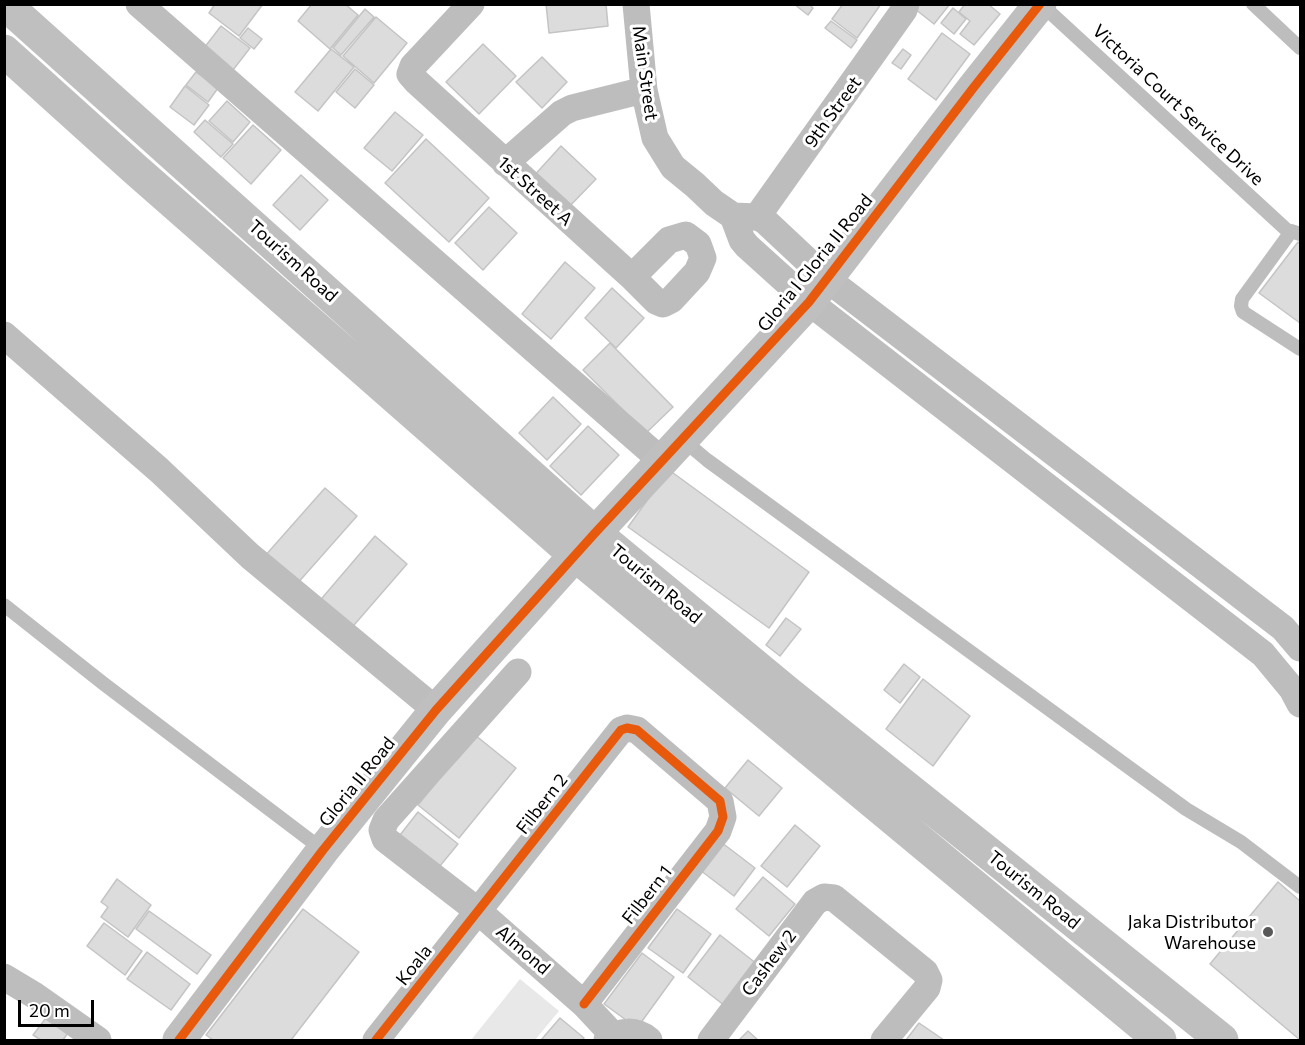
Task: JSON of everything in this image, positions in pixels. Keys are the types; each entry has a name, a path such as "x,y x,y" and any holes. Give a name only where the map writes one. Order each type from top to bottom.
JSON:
{"main road":[{"name":"Tourism Road","path":"5,4 585,544 788,692 1222,1041"},
{"name":"Gloria I Gloria II Road","path":"585,544 818,291 1040,4"},
{"name":"Tourism Road","path":"4,51 136,170 585,544 1160,1041"},
{"name":"Gloria II Road","path":"179,1041 323,850 436,710 585,544"}],"street":[{"path":"139,4 672,450"},
{"name":"1st Street A","path":"471,4 413,66 410,74 656,301 663,304 671,300 697,272 703,258 698,244 686,235 669,240 632,277"},
{"name":"Main Street","path":"636,4 644,90 655,138 673,166 714,203 745,217 765,220 788,242 818,291"},
{"name":"9th Street","path":"745,217 826,122 906,4"},
{"path":"505,163 562,113 572,108 644,90"},
{"path":"745,217 742,240 771,268 818,291 1283,628 1300,648"},
{"path":"771,268 788,242"},
{"path":"818,291 1263,654 1292,689 1300,704"},
{"path":"4,335 159,470 250,556 436,710"},
{"name":"Almond","path":"518,672 386,820 382,830 385,839 478,911 584,1004 610,1038"},
{"name":"Filbern 2","path":"478,911 621,730 627,728 637,730"},
{"name":"Filbern 1","path":"584,1004 718,831 723,817 720,801 637,730"},
{"name":"Cashew 2","path":"711,1041 816,902 824,897 834,898 925,972 929,980 927,988 885,1041"},
{"name":"Koala","path":"376,1041 478,911"},
{"path":"4,978 34,995 98,1041"},
{"path":"610,1038 621,1032 630,1032 639,1034 649,1041"}],"lane":[{"name":"Victoria Court Service Drive","path":"1040,4 1295,233"},
{"path":"1252,4 1300,48"},
{"path":"1295,233 1242,299 1241,306 1243,312 1300,349"},
{"path":"672,450 707,460 1176,802 1241,842 1300,887"},
{"path":"4,605 323,850"}],"shaded area":[{"path":"520,979 559,1011 535,1040 471,1040"}],"building":[{"path":"215,4 263,4 239,36 209,13"},
{"path":"312,4 345,4 358,15 330,49 298,21"},
{"path":"546,4 606,4 608,26 549,33"},
{"path":"794,4 809,4 813,8 808,15"},
{"path":"843,4 881,4 857,38 832,19"},
{"path":"919,4 950,4 934,24 915,9"},
{"path":"965,4 988,4 1000,14 974,45 960,34 970,21 959,12"},
{"path":"953,8 966,19 954,34 941,23"},
{"path":"365,9 374,17 341,55 333,48"},
{"path":"376,17 407,43 374,83 343,56"},
{"path":"831,21 857,40 851,48 825,28"},
{"path":"221,26 250,48 233,70 204,48"},
{"path":"248,28 262,39 254,49 240,38"},
{"path":"942,33 970,54 936,100 908,79"},
{"path":"483,44 516,76 479,114 446,82"},
{"path":"331,49 354,67 318,111 295,92"},
{"path":"903,49 911,55 901,69 892,63"},
{"path":"542,57 567,82 542,108 516,82"},
{"path":"355,69 374,85 355,108 336,92"},
{"path":"196,72 218,88 208,102 186,85"},
{"path":"185,86 209,105 194,125 170,107"},
{"path":"227,101 250,122 233,142 209,121"},
{"path":"395,112 423,135 392,171 364,148"},
{"path":"205,120 233,144 221,157 194,132"},
{"path":"253,125 281,150 251,184 223,158"},
{"path":"426,139 489,198 449,242 385,183"},
{"path":"561,146 596,179 565,211 531,179"},
{"path":"301,175 328,200 300,230 273,205"},
{"path":"489,207 517,233 483,270 455,243"},
{"path":"1298,242 1300,244 1300,323 1259,293"},
{"path":"565,262 595,288 551,339 522,314"},
{"path":"612,288 644,318 616,348 585,318"},
{"path":"610,343 673,407 646,433 583,370"},
{"path":"553,397 581,424 547,460 519,433"},
{"path":"588,426 619,455 581,495 550,466"},
{"path":"669,470 809,572 769,628 628,527"},
{"path":"325,488 357,516 296,585 264,557"},
{"path":"375,536 407,564 348,632 317,604"},
{"path":"786,618 801,629 780,656 766,645"},
{"path":"904,664 920,677 900,703 884,690"},
{"path":"923,679 970,716 933,766 886,729"},
{"path":"475,735 516,768 459,838 418,805"},
{"path":"748,760 782,788 759,816 725,788"},
{"path":"418,812 458,844 435,872 396,840"},
{"path":"795,825 820,846 787,887 761,866"},
{"path":"717,839 755,868 734,896 696,867"},
{"path":"763,877 795,904 769,936 736,909"},
{"path":"117,879 151,905 128,937 101,917 108,907 101,902"},
{"name":"Jaka Distributor Warehouse","path":"1278,882 1300,901 1300,1040 1210,964"},
{"path":"303,909 359,952 291,1040 213,1040 206,1035"},
{"path":"677,909 711,934 683,973 648,948"},
{"path":"149,911 211,955 197,974 136,929"},
{"path":"104,923 142,951 125,975 87,946"},
{"path":"720,935 757,964 725,1006 688,977"},
{"path":"147,952 190,984 171,1010 127,979"},
{"path":"642,953 674,977 637,1028 604,1004"},
{"path":"49,1014 70,1030 63,1040 41,1040 33,1035"},
{"path":"560,1018 584,1038 582,1040 541,1040"},
{"path":"919,1023 944,1040 906,1040"},
{"path":"748,1031 758,1040 739,1040"}],"cycle path":[{"path":"179,1040 323,850 436,710 595,533 809,302 1040,4"},
{"path":"376,1040 621,730 627,728 637,730 720,801 723,817 718,831 584,1004"}],"place":[{"name":"Jaka Distributor Warehouse","path":"1268,932"}]}
